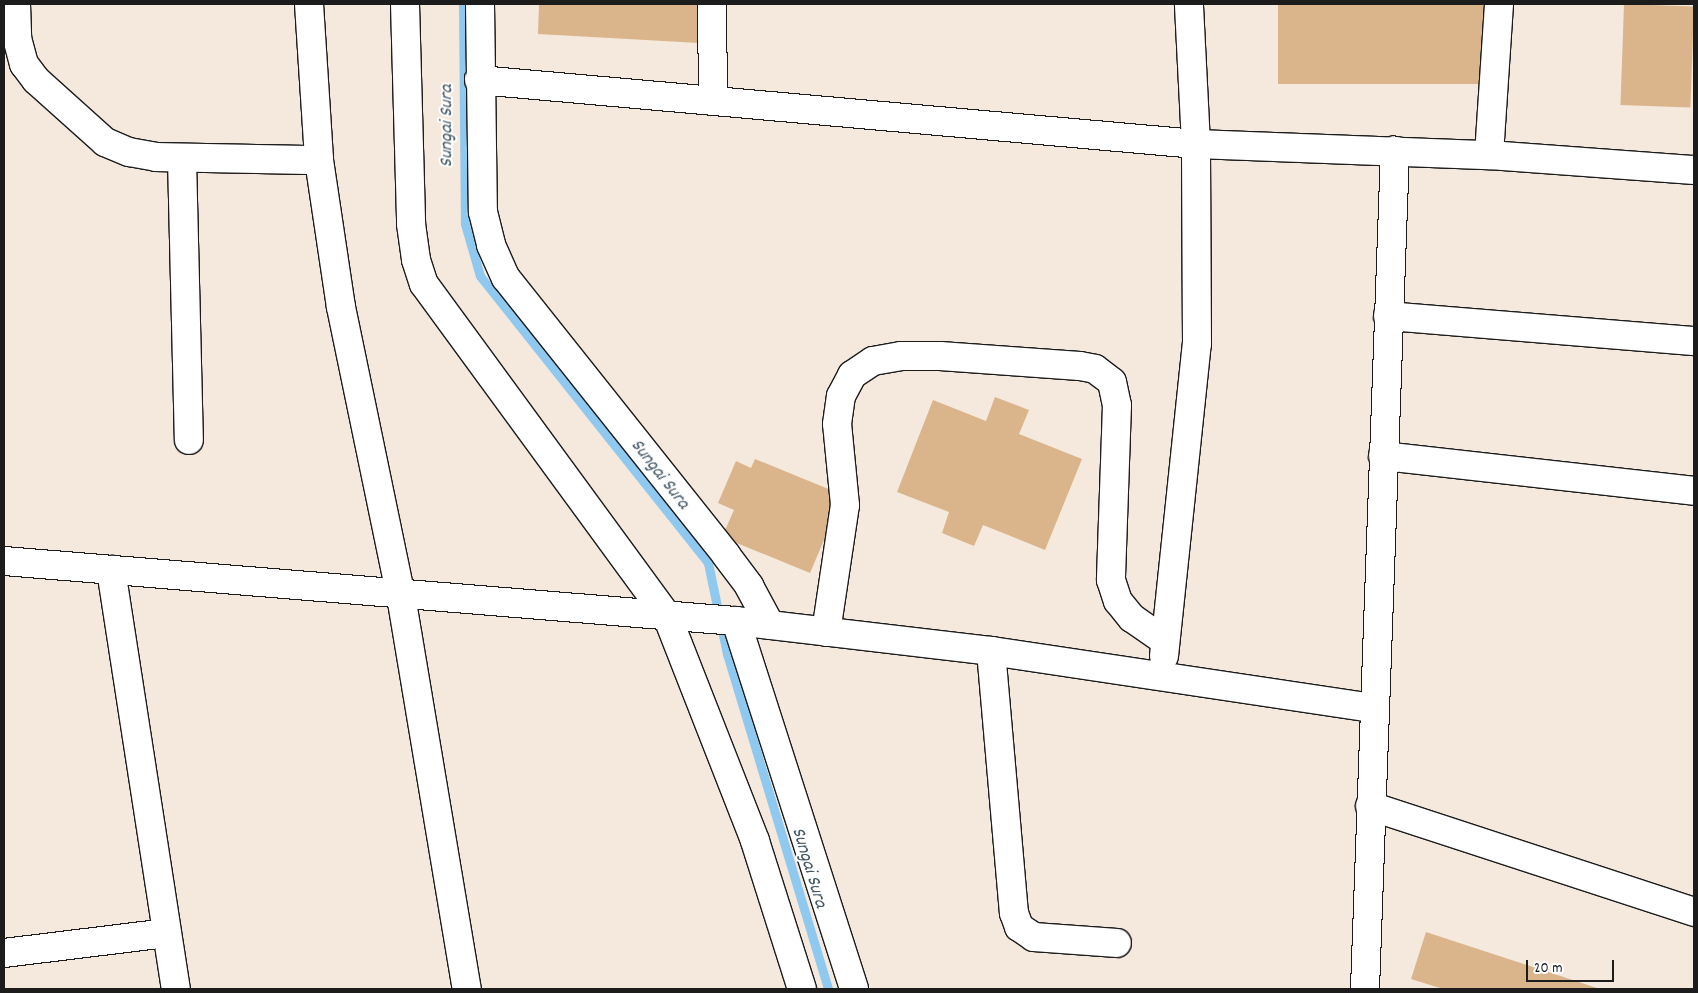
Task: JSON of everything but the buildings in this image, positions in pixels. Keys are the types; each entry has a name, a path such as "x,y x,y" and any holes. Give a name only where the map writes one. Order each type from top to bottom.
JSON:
{"street":[{"path":"16,4 17,38 24,64 36,80 105,142 129,152 182,159 319,160"},
{"path":"308,4 319,160 341,307 401,596 467,989"},
{"path":"405,4 411,224 416,260 424,284 677,618 755,841 802,989"},
{"path":"480,4 479,80 483,212 491,246 506,278 726,555 749,586 770,625"},
{"path":"712,4 713,101"},
{"path":"1162,675 1198,344 1196,144 1189,4"},
{"path":"1490,154 1500,4"},
{"path":"479,80 1196,144 1490,154 1694,170"},
{"path":"1365,989 1373,708 1395,151"},
{"path":"182,159 189,440"},
{"path":"1388,316 1694,341"},
{"path":"826,632 845,505 837,424 841,396 852,375 873,361 901,356 940,356 1080,366 1095,369 1112,382 1117,405 1111,580 1118,600 1132,618 1165,641"},
{"path":"1383,456 1694,491"},
{"path":"4,561 401,596 770,625 991,651 1373,708"},
{"path":"111,570 176,989"},
{"path":"732,621 854,989"},
{"path":"991,651 1014,913 1019,927 1034,937 1117,942"},
{"path":"1370,806 1694,912"},
{"path":"4,953 167,933"}],"waterway":[{"name":"Sungai Sura","path":"463,4 465,224 480,276 708,563 727,654 828,989"}]}
